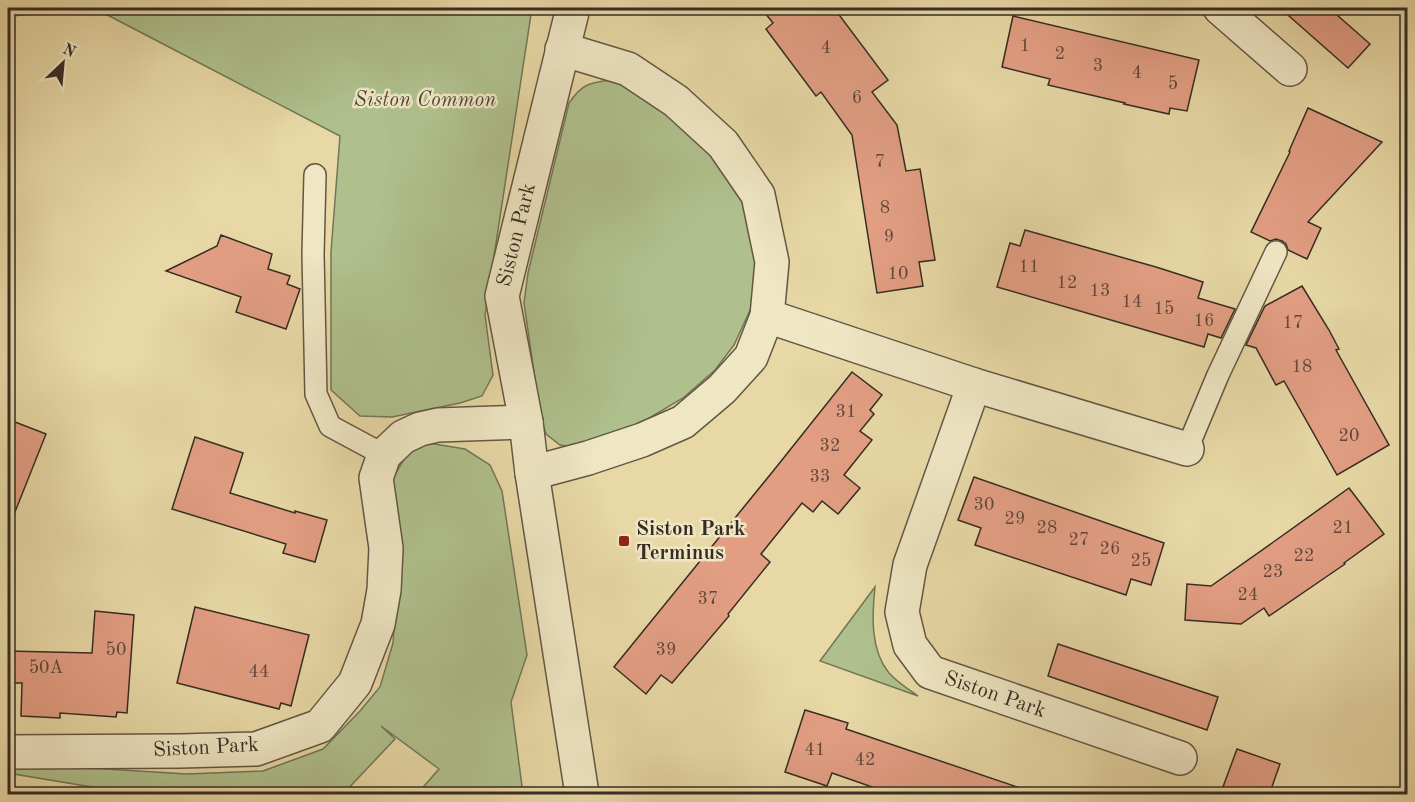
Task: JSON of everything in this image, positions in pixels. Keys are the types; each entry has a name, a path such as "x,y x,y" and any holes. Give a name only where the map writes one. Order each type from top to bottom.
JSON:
{"street":[{"name":"Siston Park","path":"573,8 502,296 526,422 582,795"},
{"path":"1220,8 1290,69"},
{"path":"532,473 642,440 683,422 722,389 751,357 767,316 772,262 758,195 723,144 676,101 628,69 562,49"},
{"path":"767,316 974,385 1187,449"},
{"name":"Siston Park","path":"974,385 910,565 902,612 910,645 930,672 1180,758"},
{"path":"384,455 403,437 420,429 438,425 526,422"},
{"name":"Siston Park","path":"8,752 256,748 320,726 355,683 378,624 384,590 386,548 376,478 384,455"}],"lane":[{"path":"315,175 313,254 316,394 330,426 384,455"},
{"path":"1187,449 1218,375 1276,252"}],"green space":[{"path":"8,8 71,8 8,17"},
{"name":"Siston Common","path":"94,8 532,8 485,315 493,375 482,396 460,403 392,417 360,416 331,390 331,252 340,136"},
{"path":"610,80 647,93 728,171 744,201 756,265 752,306 734,345 715,370 683,398 646,420 596,443 575,448 560,445 546,434 540,414 524,303 528,273 569,103 586,86"},
{"path":"428,443 465,449 490,465 502,491 527,655 511,702 523,794 417,794 439,769 381,726 395,739 343,794 134,794 8,773 8,763 187,774 263,771 323,749 380,687 393,643 403,551 394,508 392,480 407,454"},
{"path":"875,587 873,620 878,654 889,673 918,696 820,661"}],"building":[{"path":"761,8 834,8 888,80 872,92 897,125 906,171 920,169 935,260 919,262 923,286 877,293 852,135 821,92 816,96 766,29 773,23"},
{"path":"1280,8 1329,8 1370,44 1348,68"},
{"path":"1013,16 1199,60 1187,111 1170,108 1169,114 1124,104 1048,85 1050,79 1002,67"},
{"path":"1308,108 1382,142 1308,222 1321,228 1307,259 1288,250 1282,241 1276,239 1270,241 1251,232 1290,152"},
{"path":"1025,230 1203,282 1198,298 1235,309 1221,338 1208,334 1204,347 997,287 1010,243 1020,246"},
{"path":"221,235 272,254 268,269 290,276 287,284 300,289 286,329 236,312 241,297 166,271 217,246"},
{"path":"1302,286 1329,330 1339,349 1336,350 1389,445 1337,475 1284,381 1276,385 1256,348 1246,345 1265,306"},
{"path":"852,372 882,395 870,410 874,414 860,431 872,440 844,475 860,488 838,514 822,501 813,512 802,503 761,554 770,562 728,614 729,616 672,683 661,675 646,694 614,667"},
{"path":"15,422 46,434 9,527 8,440"},
{"path":"195,437 243,453 230,493 295,513 295,511 327,520 315,562 283,553 286,544 172,509"},
{"path":"974,477 1164,543 1151,585 1131,579 1126,595 975,545 981,528 958,520"},
{"path":"1349,488 1384,534 1269,616 1264,608 1241,624 1185,620 1187,584 1211,586"},
{"path":"195,607 309,635 291,706 281,703 279,709 177,683"},
{"path":"95,611 134,615 127,713 117,712 116,717 60,713 60,718 21,716 22,683 8,683 8,651 92,653"},
{"path":"1058,644 1218,697 1207,730 1048,676"},
{"path":"805,710 848,723 846,729 1023,789 1022,795 895,795 832,773 827,786 785,772"},
{"path":"1237,749 1280,764 1269,795 1220,795"}],"place":[{"name":"Siston Park Terminus","path":"624,541"}]}
